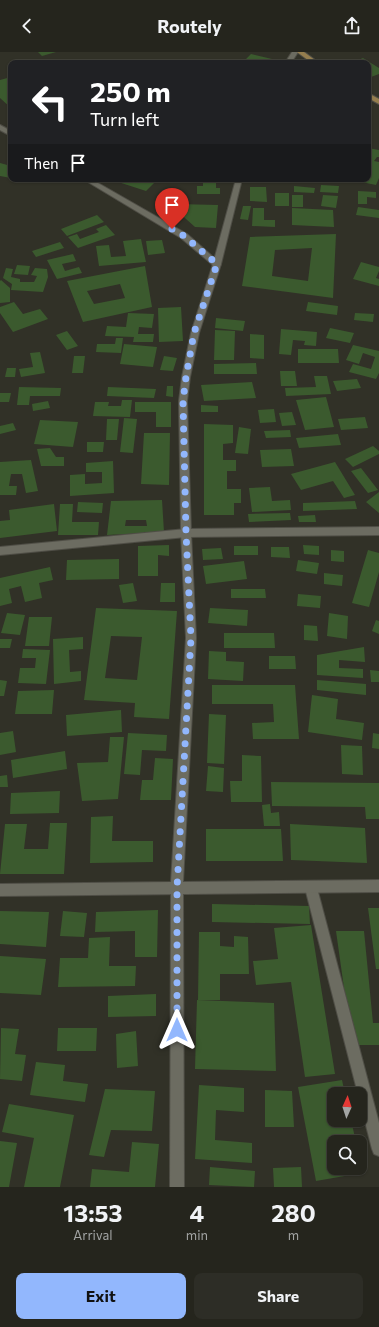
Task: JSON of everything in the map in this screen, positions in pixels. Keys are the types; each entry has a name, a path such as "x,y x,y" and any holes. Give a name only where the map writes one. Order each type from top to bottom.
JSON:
{"main road":[{"path":"300,52 312,60"}],"street":[{"path":"91,182 184,236 217,264"},
{"path":"177,1187 177,888 191,638 186,533 183,401 194,333 217,264 238,182"},
{"path":"0,551 186,533 379,531"},
{"path":"0,890 312,888 379,886"},
{"path":"312,888 379,1149"}],"building":[{"path":"38,52 56,52 42,56"},
{"path":"251,54 272,59 271,60 245,60"},
{"path":"371,63 379,68 379,74 371,77"},
{"path":"8,78 8,105 0,98 0,80"},
{"path":"371,149 379,150 379,157 377,157 374,161 379,162 379,178 376,185 362,182 371,182"},
{"path":"0,163 8,165 8,177 0,176"},
{"path":"118,182 155,182 146,191"},
{"path":"203,182 216,182 216,188 220,188 220,194 197,194 197,186 203,186"},
{"path":"321,185 339,186 338,193 320,192"},
{"path":"294,186 315,188 314,193 294,192"},
{"path":"250,187 266,187 267,202 250,201"},
{"path":"358,191 376,192 376,198 367,197 367,204 358,204"},
{"path":"275,193 289,193 289,206 275,206"},
{"path":"292,195 303,195 303,207 292,207"},
{"path":"323,195 338,196 336,208 321,206"},
{"path":"176,204 218,205 216,228 195,227 176,210"},
{"path":"243,206 251,206 248,220 240,219"},
{"path":"358,207 379,210 379,218 356,215"},
{"path":"253,208 264,208 264,220 275,220 275,227 252,226"},
{"path":"292,208 333,210 334,227 292,225"},
{"path":"97,215 104,222 67,236 61,229"},
{"path":"106,225 115,235 78,248 68,237 77,234 80,239 99,232 96,229"},
{"path":"336,234 333,298 242,286 250,237","holes":["312,248 308,281 272,276 275,250"]},
{"path":"141,239 146,262 99,266 96,246 109,245 111,257 126,256 123,241"},
{"path":"162,240 165,253 148,255 146,241"},
{"path":"60,242 64,248 36,257 32,251"},
{"path":"73,254 76,261 62,264 65,271 79,267 82,273 57,279 47,260"},
{"path":"361,262 379,267 376,278 379,279 379,286 353,279"},
{"path":"17,265 30,266 28,275 14,274"},
{"path":"145,266 152,307 83,322 67,281","holes":["120,284 125,298 94,304 87,291"]},
{"path":"6,268 13,269 11,277 20,279 20,282 34,282 37,276 31,275 35,268 47,269 48,277 43,292 11,290 12,284 3,278"},
{"path":"1,280 10,288 10,302 0,303"},
{"path":"14,302 23,314 40,309 48,319 13,332 0,313 0,307"},
{"path":"308,302 338,306 337,315 306,311"},
{"path":"181,307 183,341 159,342 158,308"},
{"path":"128,313 154,314 152,328 139,327 138,334 154,334 153,342 133,342 134,337 105,336 107,326 126,327"},
{"path":"355,313 374,314 373,322 354,320"},
{"path":"216,318 245,321 243,331 215,328"},
{"path":"330,328 354,333 350,343 326,338"},
{"path":"281,329 317,332 316,346 304,345 305,341 293,340 291,355 279,354"},
{"path":"215,330 235,331 234,360 214,360"},
{"path":"67,331 78,346 67,350 56,335"},
{"path":"250,334 264,335 264,359 250,358"},
{"path":"116,338 123,338 121,353 96,352 97,344 115,344"},
{"path":"124,344 157,347 153,367 120,364"},
{"path":"353,345 379,351 379,373 376,379 349,372 353,364 371,369 375,357 363,353 359,364 346,360"},
{"path":"298,349 338,349 339,363 298,363"},
{"path":"40,352 45,373 21,377 19,369 33,367 30,353"},
{"path":"74,356 85,356 83,373 72,373"},
{"path":"164,356 177,358 173,371 160,370"},
{"path":"256,363 257,374 214,374 214,364"},
{"path":"7,368 16,368 15,377 5,377"},
{"path":"280,371 295,371 297,386 281,386"},
{"path":"314,376 327,376 331,394 286,396 285,388 316,387"},
{"path":"357,379 361,388 337,391 333,381"},
{"path":"252,382 256,398 204,401 201,385"},
{"path":"167,386 173,386 173,397 166,396"},
{"path":"19,387 61,388 60,396 30,396 29,405 17,405"},
{"path":"108,387 156,389 154,398 107,396"},
{"path":"0,393 11,393 9,402 0,402"},
{"path":"326,397 334,427 305,430 296,400"},
{"path":"122,400 132,400 130,417 93,416 95,402 109,402 108,406 121,406"},
{"path":"48,401 50,408 33,411 32,404"},
{"path":"135,402 171,402 171,427 156,427 156,412 135,412"},
{"path":"201,405 218,406 218,412 201,412"},
{"path":"274,409 276,422 260,423 258,410"},
{"path":"292,412 296,425 282,426 279,413"},
{"path":"365,417 368,428 341,430 338,419"},
{"path":"124,418 137,419 133,453 120,452"},
{"path":"107,419 119,419 117,440 106,440"},
{"path":"40,420 78,422 73,447 34,444"},
{"path":"13,423 16,430 0,434 0,426"},
{"path":"204,424 233,425 233,443 223,444 223,460 236,460 236,471 227,471 227,489 241,489 241,503 234,503 234,515 204,515"},
{"path":"239,427 251,429 248,454 235,453"},
{"path":"290,430 291,437 266,438 264,431"},
{"path":"144,433 170,433 169,485 141,484"},
{"path":"338,434 341,445 299,448 296,438"},
{"path":"87,442 104,442 103,452 87,452"},
{"path":"373,446 379,451 379,454 353,467 345,459"},
{"path":"50,448 56,457 64,457 64,466 41,466 37,449"},
{"path":"291,449 294,466 262,467 260,450"},
{"path":"31,460 38,491 26,493 22,474 11,474 9,486 17,486 16,495 0,495 0,462"},
{"path":"113,461 114,493 70,496 70,475 85,474 85,484 102,483 102,472 86,472 86,463"},
{"path":"335,462 355,495 344,498 333,481 301,490 291,474"},
{"path":"361,468 378,490 368,493 351,471"},
{"path":"270,487 272,501 290,500 291,510 252,512 249,488"},
{"path":"379,492 379,513 366,502"},
{"path":"162,500 164,532 107,535 111,501","holes":["126,520 146,520 147,526 125,526"]},
{"path":"355,501 357,509 303,511 303,503"},
{"path":"78,502 103,503 102,513 77,512"},
{"path":"54,504 57,531 0,538 0,521 10,520 9,510"},
{"path":"60,504 73,504 72,522 99,522 98,535 58,535"},
{"path":"290,513 291,520 249,522 248,514"},
{"path":"315,515 316,522 299,522 298,516"},
{"path":"169,545 169,556 158,555 158,576 138,576 138,546"},
{"path":"303,545 319,546 319,555 304,554"},
{"path":"234,546 258,546 258,555 234,555"},
{"path":"271,547 289,547 290,558 271,557"},
{"path":"221,548 223,559 203,560 202,549"},
{"path":"331,550 344,551 344,562 331,561"},
{"path":"368,550 379,553 379,572 369,607 352,603"},
{"path":"119,559 119,579 66,580 67,560"},
{"path":"298,560 319,563 317,574 296,571"},
{"path":"244,561 247,579 206,584 203,566"},
{"path":"50,567 53,580 39,583 42,598 25,602 21,586 9,589 12,603 0,606 0,578"},
{"path":"324,573 343,575 342,586 324,584"},
{"path":"133,583 137,601 123,603 119,585"},
{"path":"161,583 175,583 175,602 160,602"},
{"path":"231,589 265,589 266,598 231,598"},
{"path":"298,594 321,596 320,608 297,606"},
{"path":"96,608 177,611 169,719 134,717 135,703 84,700","holes":["111,636 142,637 137,680 105,678"]},
{"path":"210,608 248,610 247,626 208,623"},
{"path":"7,613 25,615 20,635 1,633"},
{"path":"329,613 348,616 347,639 327,636"},
{"path":"29,617 52,617 49,646 25,646"},
{"path":"376,620 379,621 379,634 372,631"},
{"path":"304,625 317,626 318,641 304,640"},
{"path":"224,633 274,633 275,648 224,648"},
{"path":"83,637 83,649 69,650 70,672 81,671 81,681 54,684 53,639"},
{"path":"0,639 12,639 10,648 0,648"},
{"path":"364,647 365,662 339,660 339,668 363,669 363,678 317,675 317,655"},
{"path":"23,649 50,650 46,684 18,683 20,668 35,668 36,658 22,658"},
{"path":"209,651 226,652 226,661 244,662 243,681 208,679"},
{"path":"269,656 295,656 296,669 269,669"},
{"path":"370,670 379,671 379,682 371,682"},
{"path":"0,680 7,681 4,696 0,696"},
{"path":"317,680 366,684 366,695 317,690"},
{"path":"212,685 295,685 299,739 253,739 252,723 274,722 273,704 212,704"},
{"path":"54,690 52,714 15,714 18,691"},
{"path":"312,695 338,699 336,719 364,723 362,740 308,732"},
{"path":"121,710 122,732 67,736 66,715"},
{"path":"209,714 226,715 224,764 207,763"},
{"path":"13,731 16,752 0,755 0,733"},
{"path":"128,733 167,735 166,751 142,750 140,775 124,774"},
{"path":"373,733 379,734 379,749 372,748"},
{"path":"110,737 124,737 118,799 82,801 77,763 108,762"},
{"path":"341,745 362,746 363,775 342,774"},
{"path":"65,751 67,769 13,778 11,760"},
{"path":"242,755 261,756 262,802 231,802 230,781 242,781"},
{"path":"155,758 173,759 171,800 140,800 142,780 153,780"},
{"path":"208,766 224,768 223,792 206,791"},
{"path":"7,775 8,787 0,787 0,776"},
{"path":"271,782 379,783 379,819 366,819 365,807 272,806"},
{"path":"60,791 59,813 10,814 11,793"},
{"path":"270,804 271,813 279,812 280,826 264,826 262,805"},
{"path":"113,816 112,841 153,841 153,862 90,863 91,817"},
{"path":"50,823 67,823 64,874 0,874 5,824 27,824 24,849 48,849"},
{"path":"290,824 365,828 367,863 291,860"},
{"path":"206,829 281,829 283,861 206,861"},
{"path":"212,904 309,906 310,924 212,922"},
{"path":"368,908 379,908 379,969 376,969"},
{"path":"158,910 157,957 135,957 135,931 95,932 96,912"},
{"path":"0,911 49,912 46,947 0,944"},
{"path":"63,911 87,913 84,937 60,936"},
{"path":"311,925 335,1074 305,1077 291,982 256,985 253,961 278,959 274,928"},
{"path":"336,931 364,931 373,1023 379,1023 379,1045 352,1045"},
{"path":"199,932 220,932 220,946 234,947 234,936 248,937 249,974 220,974 220,1000 198,1000"},
{"path":"110,937 109,966 136,966 135,986 58,987 60,958 88,958 89,938"},
{"path":"0,956 46,959 41,995 0,993"},
{"path":"156,994 156,1016 108,1017 108,996"},
{"path":"197,1000 274,1003 276,1071 195,1069"},
{"path":"1,1028 19,1029 15,1054 26,1055 22,1081 0,1079"},
{"path":"58,1028 97,1028 96,1051 57,1051"},
{"path":"136,1031 138,1066 117,1068 116,1034"},
{"path":"36,1062 65,1065 63,1081 88,1084 85,1102 30,1095"},
{"path":"342,1080 344,1087 327,1087 327,1127 353,1127 354,1135 327,1135 327,1175 350,1175 316,1181 298,1087"},
{"path":"199,1085 244,1088 244,1112 216,1110 215,1140 252,1143 252,1163 195,1159"},
{"path":"105,1089 155,1091 152,1131 111,1130 104,1157 89,1155"},
{"path":"265,1090 292,1091 294,1127 265,1127"},
{"path":"9,1104 74,1115 60,1187 24,1187 34,1138 2,1132"},
{"path":"0,1141 17,1143 9,1187 0,1187"},
{"path":"132,1142 159,1144 155,1187 90,1187 92,1169 129,1172"},
{"path":"210,1167 255,1171 254,1187 209,1185"},
{"path":"301,1167 302,1187 274,1187 273,1168"}],"route":[{"path":"172,229 184,236 217,264 194,333 183,401 186,533 191,638 177,888 177,1030"}]}
